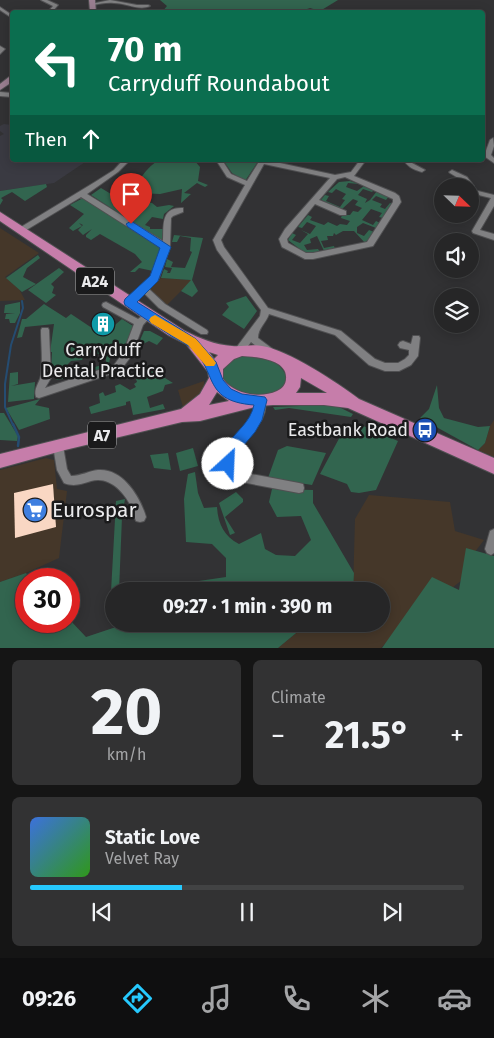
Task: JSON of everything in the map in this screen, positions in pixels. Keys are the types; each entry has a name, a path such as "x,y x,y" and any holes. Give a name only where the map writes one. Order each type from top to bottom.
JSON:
{"highway":[{"name":"A24","path":"0,216 129,302 144,319 192,342 202,342 223,351 256,351 273,355 340,393 354,404"},
{"name":"A24","path":"192,342 226,393 241,399 324,398 354,404 494,466"},
{"path":"215,375 221,360 237,351"},
{"path":"262,400 283,396 292,387 294,374 287,362"},
{"name":"A7","path":"182,415 206,400 215,375"},
{"name":"A7","path":"0,462 182,415 200,414 262,400"}],"street":[{"path":"43,0 56,5 52,10"},
{"path":"93,2 113,1 136,6 148,6"},
{"path":"0,48 2,49 0,52"},
{"path":"494,140 487,156 494,161"},
{"path":"20,230 110,176 125,162"},
{"path":"220,162 229,175 248,184"},
{"path":"261,162 217,240 220,248 265,310 338,333 372,362 385,367 398,367 408,362 413,356 415,343 403,346"},
{"path":"267,162 335,177 348,176 356,171 363,162"},
{"path":"408,162 422,170"},
{"path":"452,172 464,178"},
{"path":"335,177 288,231 283,240 285,245 304,256 313,256 370,244 397,202 396,198 348,176"},
{"path":"479,192 494,198 476,231 494,237"},
{"path":"82,194 166,247"},
{"path":"314,201 343,213"},
{"path":"129,302 144,289 158,272 166,247 167,218 170,214 180,210"},
{"path":"207,240 217,240"},
{"path":"144,289 162,306 204,332"},
{"path":"45,330 46,378 39,394 118,368 127,355 144,319 106,305"},
{"path":"237,351 264,317 265,310"},
{"path":"254,331 253,335 257,342 273,355"},
{"path":"46,378 58,387"},
{"path":"262,400 258,416 230,453 228,464 232,475 299,488"},
{"path":"58,446 62,470 68,480 73,482 102,475 117,482 138,506 140,516"},
{"path":"491,549 494,535"}],"shaded area":[{"path":"10,125 10,162 85,162 54,183 0,191 0,136 4,134 0,131 0,126"},
{"path":"0,228 39,253 5,277 19,289 25,300 0,301"},
{"path":"161,278 192,280 166,306 147,292"},
{"path":"204,381 204,391 196,401 183,407 178,390"},
{"path":"494,420 494,457 478,450 485,443 490,426"},
{"path":"46,458 54,460 57,489 67,491 59,558 37,568 15,568 15,577 0,582 0,470"},
{"path":"369,495 450,502 455,531 484,540 468,561 471,573 448,591 423,606 381,648 278,648 297,632 390,632 390,582 353,582 355,519"}],"green space":[{"path":"160,0 338,0 322,10 310,8 304,10 164,10 167,6"},
{"path":"156,162 196,162 200,167 198,181 208,185 205,187 197,183 184,193 191,194 181,203 182,189 160,194 139,193 138,188 141,178"},
{"path":"224,162 258,162 245,181 232,173"},
{"path":"350,181 359,184 348,183 346,187 357,191 364,186 374,190 372,192 363,189 358,195 367,199 365,203 377,191 389,196 386,200 376,196 372,200 382,204 380,207 385,209 390,203 393,204 383,218 379,217 382,213 371,209 362,220 373,225 376,221 380,223 376,228 363,223 357,227 357,233 364,236 369,230 374,232 366,244 354,231 343,231 336,235 334,233 333,236 327,236 328,240 321,241 324,248 334,246 335,249 324,251 317,236 310,239 311,243 304,245 307,250 318,249 320,252 305,253 288,240 292,233 296,235 292,240 300,243 308,234 301,230 310,234 316,226 307,222 302,228 298,227 308,215 312,217 310,220 324,225 328,222 337,226 340,224 347,225 350,221 341,218 342,215 350,215 353,211 358,212 362,208 355,205 358,201 353,199 342,209 321,200 325,195 329,196 326,201 340,207 345,200 342,199 346,194 336,189 332,193 328,192 339,182"},
{"path":"46,184 47,187 25,201 12,192 1,198 3,200 0,205 0,191"},
{"path":"101,188 116,197 128,190 139,193 140,201 152,203 157,207 174,206 164,214 163,219 152,217 145,225 150,227 150,229 163,229 162,241 91,195"},
{"path":"83,198 160,248 153,271 139,268 135,272 130,272 142,262 135,254 100,234 91,240 86,235 92,229 83,235 78,230 82,226 73,231 69,228 84,214 70,205"},
{"path":"174,235 203,238 192,280 198,291 192,297 181,291 191,280 161,278 164,269 168,271 167,273 170,273 172,268 165,267 167,259 173,262 171,267 185,268 192,252 190,251 191,238 180,236 177,242 172,242"},
{"path":"38,255 40,258 27,268 23,277 36,284 22,292 6,278"},
{"path":"59,268 64,272 51,284 54,287 52,293 56,295 46,303 28,290"},
{"path":"246,296 257,311 244,329 222,315 229,307 226,303"},
{"path":"20,302 20,313 15,323 10,323 9,319 5,319 6,314 15,313 4,313 5,305"},
{"path":"44,304 66,318 71,314 98,332 109,330 122,319 133,326 124,353 110,357 110,361 104,368 90,372 91,368 106,364 106,358 101,354 96,354 96,352 88,353 82,360 71,361 66,366 69,366 70,372 84,371 85,374 57,380 51,373 52,352 50,352 54,324 25,327 22,337 17,338 22,319 26,319"},
{"path":"144,331 150,331 163,338 157,345 149,341 137,347"},
{"path":"237,356 267,359 274,362 284,372 287,380 284,387 273,394 241,395 222,383 223,370"},
{"path":"146,366 173,383 165,385 163,391 147,397 150,408 163,404 165,409 133,415 130,401 126,402 126,405 91,414 89,407 100,403 99,394 103,392 105,396 116,392 115,386 120,384 130,390 136,387 134,384 137,382 136,379 143,367"},
{"path":"18,372 18,384 11,386 35,382 34,399 8,402 10,373"},
{"path":"437,385 439,408 444,418 478,427 490,426 485,443 478,450 420,418 429,409"},
{"path":"40,399 35,405 49,408 50,419 19,430 6,408"},
{"path":"327,405 339,407 353,414 351,417 289,408 275,410 273,407"},
{"path":"0,413 4,413 18,436 17,441 0,440"},
{"path":"361,425 398,441 376,490 359,493 351,492 347,484 320,474 342,433"},
{"path":"287,446 326,453 312,485 268,478 278,450"},
{"path":"193,448 198,466 180,471 176,453"},
{"path":"168,453 171,470 154,468 150,455"},
{"path":"195,472 198,493 204,508 217,507 220,524 229,537 239,544 261,533 265,549 276,555 295,556 311,540 301,516 277,517 269,502 272,489 313,490 313,503 354,573 354,582 192,582 226,577 226,558 212,544 186,542 184,499 188,474"},
{"path":"236,492 243,499 243,502 225,517 235,533 230,535 219,503"},
{"path":"125,499 122,517 119,582 112,582 116,501"},
{"path":"466,548 494,556 494,648 382,648 432,577 459,590"},
{"path":"15,577 15,633 80,633 80,631 86,637 105,631 297,632 278,648 0,648 0,582"}],"building":[{"name":"Eurospar","path":"53,484 56,527 15,538 14,493"}],"waterway":[{"path":"13,425 5,407 5,384 11,345 23,308 22,301"},
{"path":"13,424 19,437 18,446"}],"slow traffic":[{"path":"155,320 192,342 210,363"}],"place":[{"name":"Carryduff Dental Practice","path":"103,324"},
{"name":"Eastbank Road","path":"425,430"},
{"name":"Eurospar","path":"35,510"}],"route":[{"path":"131,224 166,247 158,272 154,278 129,302 192,342 212,365 215,370 217,383 226,393 241,399 261,400 258,416 251,428 232,449 228,464"}]}
